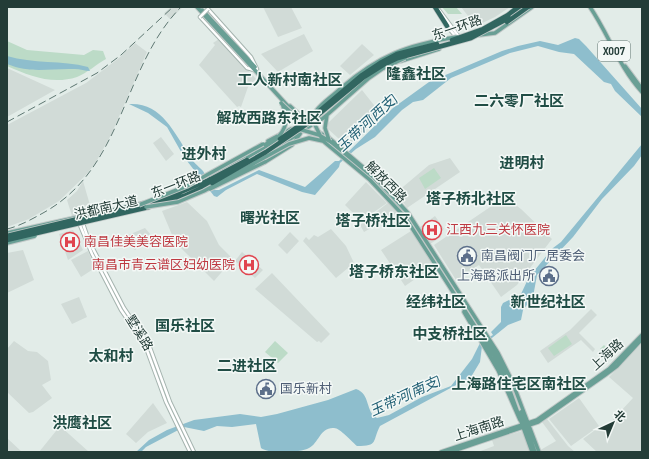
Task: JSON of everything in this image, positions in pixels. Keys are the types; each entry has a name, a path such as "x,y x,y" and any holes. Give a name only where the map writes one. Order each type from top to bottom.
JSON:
{"highway":[{"path":"435,7 447,26"},
{"name":"东一环路","path":"7,242 62,226 146,208 184,196 235,170 307,124 373,71 398,58 470,36 497,21 517,7"},
{"path":"470,36 490,32 510,20 526,7"},
{"name":"东一环路","path":"7,236 138,205 185,192 245,161 268,147 317,113 370,69 397,54 470,36"}],"main road":[{"path":"196,7 304,121"},
{"path":"201,7 262,78 310,127 351,161 380,190 402,216 508,372 534,452"},
{"name":"洪都南大道","path":"7,233 160,198 184,191 200,181 268,146 304,121 377,62 401,51 458,37 483,27 517,7"},
{"path":"479,36 510,19 526,7"},
{"path":"479,36 494,32 532,7"},
{"path":"592,7 606,28 626,68 642,89"},
{"name":"X007","path":"592,7 625,70 642,92"},
{"path":"414,230 402,214 370,180 323,141 316,125 316,111 371,64 404,48 470,36"},
{"name":"洪都南大道","path":"7,242 149,209 204,190 310,127 367,78 385,66 479,36"},
{"path":"262,78 263,83 281,103 300,119 309,121 322,119 369,78 382,69 412,54"},
{"path":"279,136 286,123 286,113 281,103"},
{"path":"328,114 325,128 331,142"},
{"path":"200,181 209,173 280,134 294,128"},
{"path":"138,205 200,181 236,162 279,136 299,129 319,135 331,142 367,173"},
{"path":"204,190 217,187 265,162 292,145 301,132"},
{"path":"317,132 325,144 341,152 378,180 408,213 483,337 490,346 539,452"},
{"path":"146,208 178,202 204,190 288,144 309,138 323,141"},
{"name":"解放西路","path":"351,161 367,173 385,190 408,216 483,337"},
{"name":"解放西路","path":"351,161 389,197 414,230 483,337"},
{"name":"上海路","path":"526,426 537,420 609,369 642,335"},
{"name":"上海路","path":"526,426 538,422 605,376 617,366 642,339"},
{"name":"上海南路","path":"441,452 526,426"},
{"name":"上海南路","path":"450,452 526,426"}],"street":[{"path":"435,7 461,42"},
{"path":"208,9 251,57 256,70 247,68 200,17 208,9"},
{"path":"447,26 458,37"},
{"name":"墅溪路","path":"82,216 81,225 92,254 121,310 145,345 176,424 190,452"},
{"name":"墅溪路","path":"77,217 124,308 149,345 179,421 194,452"}],"shaded area":[{"path":"171,7 183,7 170,19 164,13"},
{"path":"263,7 291,7 302,28 278,37"},
{"path":"461,7 510,7 495,17 476,26"},
{"path":"304,34 313,51 278,72 261,54"},
{"path":"219,39 256,79 248,87 241,107 237,107 199,65 215,45 213,43"},
{"path":"135,43 147,52 111,135 96,162 87,174 59,201 29,219 7,227 7,125 86,83 119,58"},
{"path":"362,44 374,55 350,75 340,66"},
{"path":"7,68 55,90 7,117"},
{"path":"362,90 381,114 348,147 328,129 328,123"},
{"path":"161,137 174,154 166,161 153,143"},
{"path":"450,158 460,172 407,208 397,192 429,165"},
{"path":"83,181 92,212 72,216 67,200 77,191"},
{"path":"366,182 387,203 361,221 345,205"},
{"path":"505,197 521,209 552,239 517,285 501,297 479,265 456,280 434,245"},
{"path":"187,202 207,221 219,245 233,259 214,281 175,242 162,211"},
{"path":"389,202 397,213 364,232 360,225"},
{"name":"江西九三关怀医院","path":"435,216 444,229 439,232 441,237 430,244 420,227"},
{"path":"145,228 151,235 135,250 121,238"},
{"path":"331,229 346,246 354,263 336,278 303,241 306,237 309,240 314,235 318,237"},
{"name":"南昌佳美美容医院","path":"73,230 83,250 68,260 59,234"},
{"path":"411,231 434,266 405,286 381,250"},
{"path":"290,232 299,241 287,254 278,245"},
{"path":"23,250 34,280 7,293 7,253"},
{"path":"88,251 95,268 81,277 71,260"},
{"name":"南昌市青云谱区妇幼医院","path":"242,252 263,270 255,278 235,261"},
{"path":"272,273 330,334 321,343 319,341 317,342 255,289"},
{"path":"79,297 87,317 72,324 61,304"},
{"path":"591,309 597,315 579,333 595,349 593,352 581,340 548,363 540,351 570,330"},
{"path":"14,341 28,351 37,352 48,361 51,380 42,385 52,398 33,412 29,413 7,392 7,349"},
{"path":"642,343 642,452 597,452 583,439 602,425 606,427 633,398 609,377"},
{"path":"579,398 599,426 571,446 549,419"},
{"path":"153,403 167,423 148,432 136,443 126,434"},
{"path":"547,419 568,446 575,452 537,452 556,441 542,422"},
{"path":"60,426 89,452 39,452"},
{"path":"522,431 530,452 478,452 494,446 492,440"},
{"path":"7,438 22,452 7,452"}],"green space":[{"path":"442,7 456,7 462,14 448,14"},
{"path":"7,41 27,50 84,55 93,50 103,51 106,59 77,77 50,80 33,76 7,66"},
{"path":"434,168 441,178 425,189 419,178"},
{"path":"566,335 572,344 554,356 548,348"},
{"path":"275,341 288,353 278,363 265,352"},
{"path":"604,345 614,355 608,359 600,349"}],"water":[{"path":"575,38 579,39 586,46 642,109 642,117 615,91 611,84 604,82 574,54 559,52 538,46 510,53 451,78 423,100 413,102 402,110 375,137 356,149 340,163 339,167 315,195 302,192 257,174 226,190 217,197 214,196 184,157 167,127 148,113 129,104 150,108 165,120 172,128 192,159 203,171 214,190 219,190 259,170 305,187 335,161 339,161 393,108 429,82 502,51 518,46 540,41 558,45"},
{"path":"7,56 27,60 68,63 88,67 90,71 75,69 25,69 7,64"},
{"path":"642,144 642,155 634,166 602,199 573,237 537,275 533,297 523,310 521,320 508,325 482,346 480,362 471,377 380,426 372,444 357,446 337,429 329,428 312,446 305,450 284,452 270,451 261,448 256,424 232,427 217,426 204,431 184,427 146,447 141,452 136,452 149,440 167,430 194,420 240,414 261,417 277,414 328,400 356,389 361,391 364,395 371,412 377,418 389,415 422,397 451,386 472,359 481,341 493,335 491,332 501,322 501,307 503,303 521,294 529,277 553,248 561,242"}],"railway":[{"path":"7,122 97,73 121,55 173,7"},
{"path":"7,229 43,213 70,194 91,170 107,144 146,59 161,32 181,7"}],"place":[{"name":"江西九三关怀医院","path":"432,230"},
{"name":"南昌佳美美容医院","path":"70,242"},
{"name":"南昌阀门厂居委会","path":"467,256"},
{"name":"南昌市青云谱区妇幼医院","path":"249,265"},
{"name":"上海路派出所","path":"549,276"},
{"name":"国乐新村","path":"266,389"}],"district":[{"name":"隆鑫社区","path":"416,74"},
{"name":"工人新村南社区","path":"290,80"},
{"name":"二六零厂社区","path":"519,101"},
{"name":"解放西路东社区","path":"269,118"},
{"name":"进外村","path":"204,154"},
{"name":"进明村","path":"522,163"},
{"name":"塔子桥北社区","path":"471,199"},
{"name":"曙光社区","path":"270,218"},
{"name":"塔子桥社区","path":"373,221"},
{"name":"塔子桥东社区","path":"394,272"},
{"name":"经纬社区","path":"436,302"},
{"name":"新世纪社区","path":"548,302"},
{"name":"国乐社区","path":"185,326"},
{"name":"中支桥社区","path":"450,334"},
{"name":"太和村","path":"111,356"},
{"name":"二进社区","path":"247,366"},
{"name":"上海路住宅区南社区","path":"519,384"},
{"name":"洪鹰社区","path":"82,423"}],"water label":[{"name":"玉带河(西支)","path":"367,123"},
{"name":"玉带河(南支)","path":"405,396"}]}
